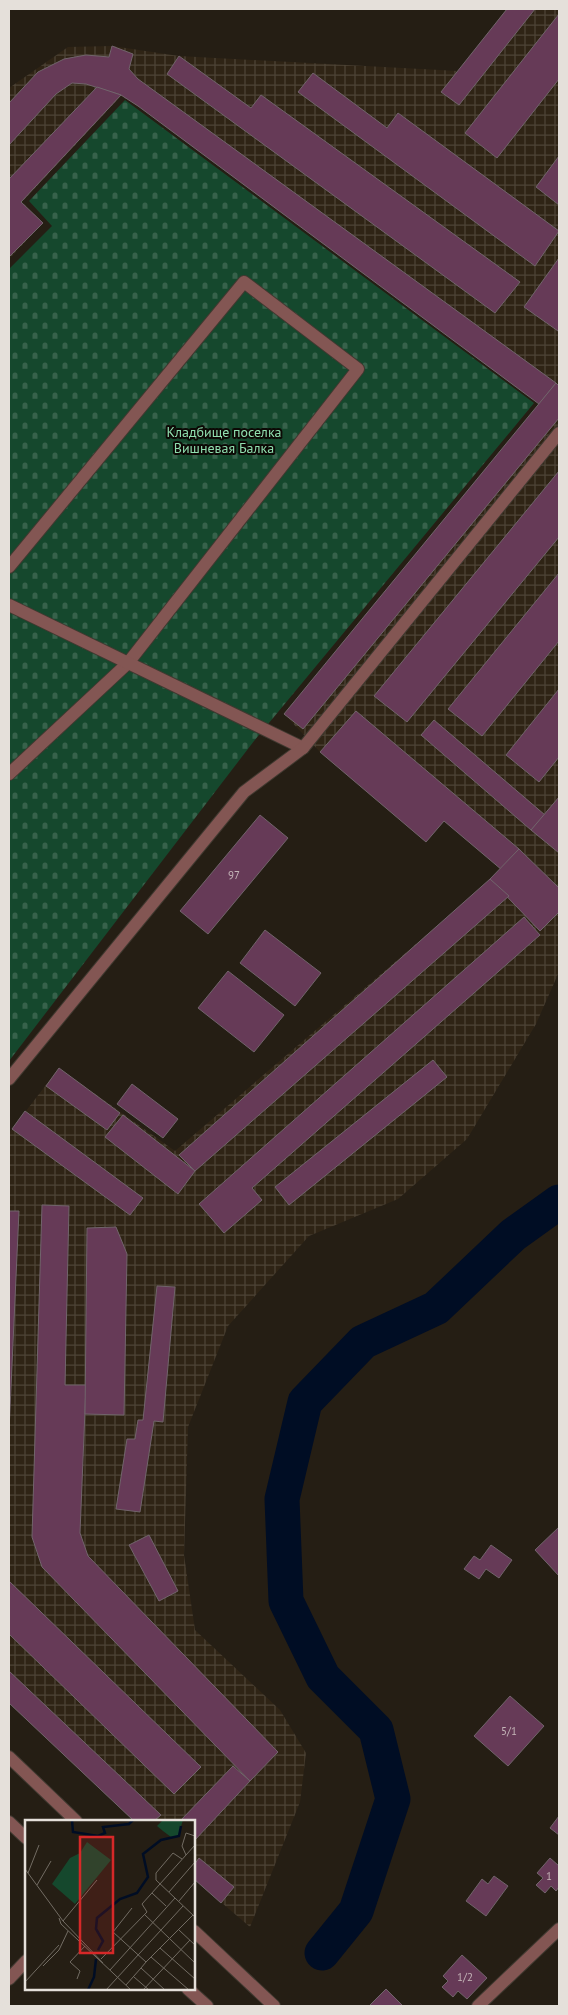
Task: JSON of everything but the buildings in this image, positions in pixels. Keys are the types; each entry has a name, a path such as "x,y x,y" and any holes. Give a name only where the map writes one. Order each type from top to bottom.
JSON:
{"street":[{"path":"9,567 244,282 358,369 128,663 9,774"},
{"path":"9,1077 244,792 303,748 559,433"},
{"path":"9,605 303,748"},
{"path":"9,1757 75,1820"},
{"path":"9,1822 25,1837"},
{"path":"478,2006 559,1929"},
{"path":"195,1932 274,2006"},
{"path":"9,1979 25,1962"},
{"path":"189,1990 207,2006"}],"shaded area":[{"path":"507,9 559,9 559,972 536,1024 467,1139 398,1199 309,1236 228,1326 188,1427 184,1555 195,1630 280,1710 306,1753 300,1802 250,1927 195,1880 195,1820 133,1820 9,1703 9,1133 59,1068 175,1151 502,870 444,821 426,842 321,753 284,714 539,404 138,106 121,96 22,202 43,223 9,259 9,88 68,47 112,46 179,56 458,71"}],"green space":[{"name":"Кладбище поселка Вишневая Балка","path":"125,100 534,403 254,741 9,1061 9,269 52,226 29,201"}],"waterway":[{"path":"322,1953 356,1911 393,1799 376,1730 323,1677 286,1601 282,1499 305,1402 363,1342 436,1308 513,1235 559,1202"}]}
